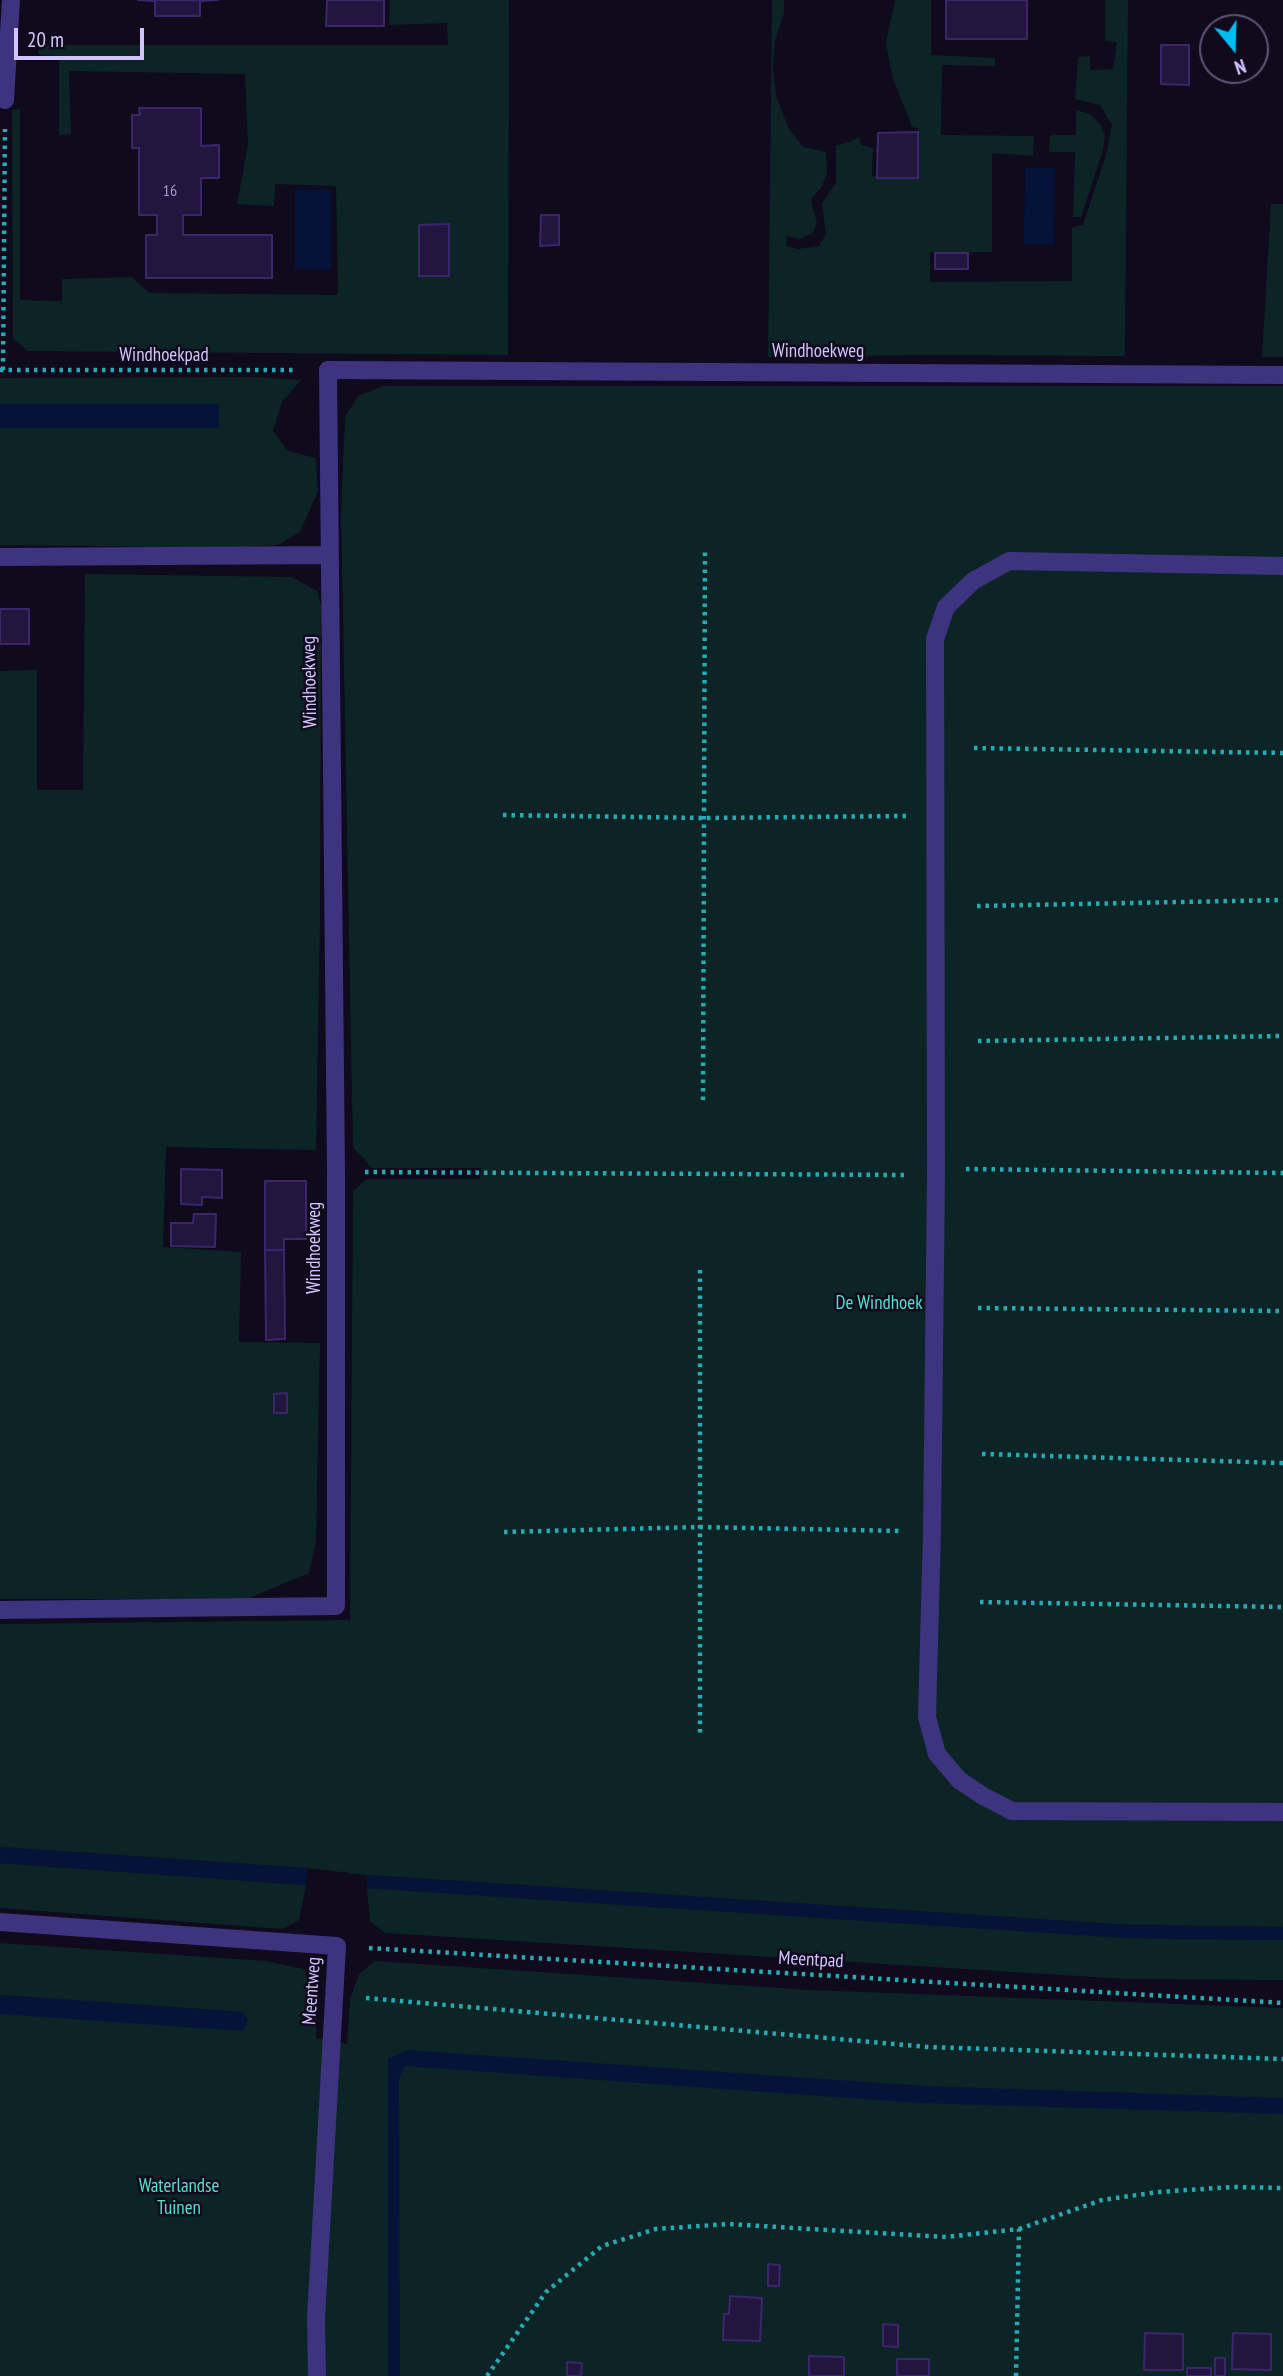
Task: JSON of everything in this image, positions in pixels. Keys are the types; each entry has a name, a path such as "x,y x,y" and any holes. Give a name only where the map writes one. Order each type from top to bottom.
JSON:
{"street":[{"path":"5,100 11,0"},
{"name":"Windhoekweg","path":"0,1610 336,1606 336,1171 328,370 1283,376"},
{"path":"0,557 329,555"},
{"path":"1283,566 1009,561 973,581 946,607 936,639 936,1175 927,1717 937,1754 959,1780 1012,1811 1283,1812"},
{"name":"Meentweg","path":"0,1922 337,1946 316,2318 317,2376"}],"path":[{"path":"2,370 5,100"},
{"name":"Windhoekpad","path":"2,370 328,370"},
{"path":"703,1100 705,549"},
{"path":"974,748 1283,753"},
{"path":"503,816 935,816"},
{"path":"976,906 1283,901"},
{"path":"978,1041 1283,1036"},
{"path":"336,1171 936,1175 962,1168 1283,1173"},
{"path":"699,1270 700,1735"},
{"path":"978,1308 1283,1311"},
{"path":"982,1454 1283,1463"},
{"path":"504,1532 699,1527 932,1531"},
{"path":"980,1602 1283,1607"},
{"name":"Meentpad","path":"337,1946 1283,2003"},
{"path":"333,1996 929,2048 1283,2059"},
{"path":"487,2376 546,2292 602,2246 656,2229 728,2224 946,2237 1019,2229 1102,2200 1158,2192 1232,2187 1283,2188"},
{"path":"1016,2376 1019,2229"}],"green space":[{"path":"390,0 509,0 508,355 27,351 13,338 12,110 20,109 20,300 62,301 62,279 132,277 149,293 338,295 336,186 275,184 274,206 237,204 248,145 245,74 69,71 71,134 59,135 59,56 39,55 38,45 448,45 447,23 389,25"},
{"path":"772,0 784,0 784,13 775,40 773,71 776,96 789,129 803,147 826,152 827,174 821,188 811,199 817,224 812,234 799,239 787,236 786,246 798,249 819,246 826,234 822,203 836,183 836,145 859,137 861,145 873,148 872,176 918,178 918,128 912,127 892,76 886,43 895,0 931,0 931,55 995,58 995,66 942,65 941,135 1034,136 1033,156 992,153 992,252 930,252 930,282 1072,281 1072,227 1083,225 1106,155 1112,125 1100,105 1075,99 1078,57 1090,56 1090,70 1113,69 1117,42 1105,41 1105,0 1128,0 1125,356 768,357"},
{"path":"1076,110 1090,114 1100,124 1105,135 1103,150 1081,217 1073,217 1075,152 1049,152 1050,135 1076,135"},
{"path":"1271,204 1283,204 1283,357 1262,357"},
{"path":"255,377 301,380 282,402 273,431 288,451 316,458 318,491 300,532 278,545 229,548 0,545 0,428 219,427 219,404 0,404 0,378"},
{"name":"De Windhoek","path":"383,386 1283,386 1283,1927 1129,1925 367,1875 307,1868 0,1847 0,1624 350,1620 353,1191 367,1179 480,1179 481,1168 372,1168 353,1147 341,512 345,417 358,396"},
{"path":"85,574 292,577 317,591 321,605 316,1150 166,1147 163,1247 241,1252 239,1342 320,1343 316,1541 309,1573 247,1599 0,1599 0,671 37,670 37,790 83,790"},
{"path":"0,1863 306,1885 299,1920 282,1929 0,1908"},
{"path":"367,1888 1127,1938 1283,1940 1283,1980 1127,1979 385,1933 370,1921"},
{"name":"Waterlandse Tuinen","path":"0,1943 266,1961 303,1969 318,2001 316,2038 347,2044 350,1999 359,1974 375,1961 810,1990 1283,2008 1283,2376 0,2376 0,2006 248,2021 243,2012 0,1995"}],"water":[{"path":"1025,168 1055,168 1054,244 1024,244"},
{"path":"295,189 331,190 331,270 295,269"},
{"path":"0,404 219,404 219,428 0,428"},
{"path":"0,1847 307,1868 306,1885 0,1863"},
{"path":"367,1875 1129,1925 1283,1927 1283,1940 1127,1938 367,1888"},
{"path":"0,1995 243,2012 248,2021 243,2031 0,2014"},
{"path":"407,2050 925,2086 1283,2098 1283,2114 919,2103 405,2066 399,2080 400,2376 388,2376 388,2059"}],"building":[{"path":"138,0 218,0 200,1 200,16 155,16 155,1"},
{"path":"327,0 384,0 384,26 326,26"},
{"path":"946,0 1027,0 1027,39 946,39"},
{"path":"1161,45 1189,45 1189,85 1161,84"},
{"path":"139,108 201,108 201,146 219,145 219,178 201,178 201,215 183,215 183,235 272,235 272,278 146,278 146,235 157,235 157,215 139,215 139,148 132,148 132,115 140,115"},
{"path":"918,132 918,178 877,178 878,133"},
{"path":"541,215 559,215 559,245 540,246"},
{"path":"449,224 449,276 419,276 419,225"},
{"path":"935,253 968,253 968,269 935,269"},
{"path":"0,609 29,609 29,644 0,644"},
{"path":"181,1169 222,1170 222,1198 202,1197 202,1205 181,1204"},
{"path":"265,1181 306,1181 306,1239 284,1239 284,1250 265,1250"},
{"path":"194,1214 216,1214 215,1247 171,1246 171,1223 193,1223"},
{"path":"265,1250 284,1250 285,1339 266,1340"},
{"path":"287,1393 287,1413 274,1413 274,1394"},
{"path":"768,2264 780,2265 779,2286 768,2286"},
{"path":"730,2296 762,2298 760,2341 723,2340 724,2314 729,2314"},
{"path":"883,2324 898,2325 898,2347 883,2346"},
{"path":"1145,2333 1183,2334 1183,2370 1144,2370"},
{"path":"1233,2333 1271,2334 1271,2370 1232,2369"},
{"path":"809,2356 844,2357 844,2376 809,2376"},
{"path":"1215,2358 1225,2358 1225,2376 1215,2376"},
{"path":"897,2359 929,2359 929,2376 897,2376"},
{"path":"567,2362 582,2363 581,2376 567,2376"},
{"path":"1187,2368 1211,2368 1211,2376 1187,2376"}]}
